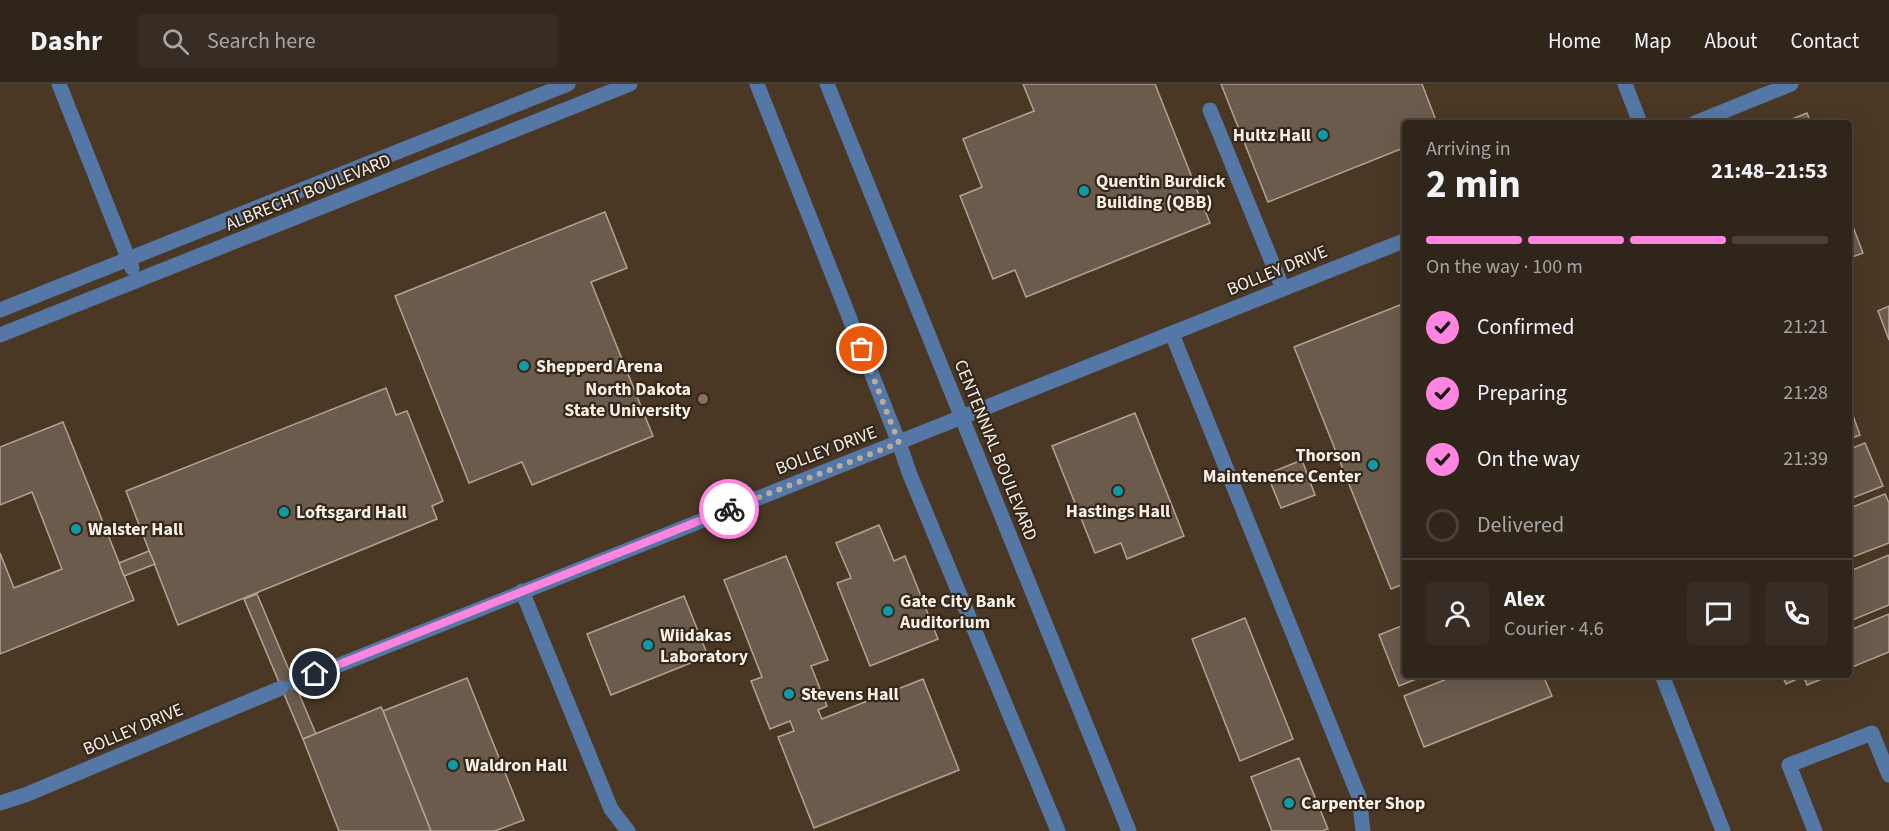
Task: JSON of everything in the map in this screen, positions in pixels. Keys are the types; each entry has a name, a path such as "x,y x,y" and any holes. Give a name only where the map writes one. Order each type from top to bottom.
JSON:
{"street":[{"path":"59,84 137,280"},
{"name":"ALBRECHT BOULEVARD","path":"0,310 568,84"},
{"name":"ALBRECHT BOULEVARD","path":"0,335 630,84"},
{"path":"757,84 910,475 1058,831"},
{"name":"CENTENNIAL BOULEVARD","path":"827,84 1129,831"},
{"path":"1625,84 1639,120"},
{"path":"1702,120 1791,84"},
{"path":"1210,110 1283,289"},
{"name":"BOLLEY DRIVE","path":"0,803 26,795 288,685 522,591 1402,242"},
{"path":"1172,334 1359,797 1363,831"},
{"path":"522,591 611,809 628,831"},
{"path":"1663,678 1723,831"},
{"path":"1815,831 1789,765 1872,733 1889,775"}],"shaded area":[{"name":"North Dakota State University","path":"0,84 1889,84 1889,831 0,831"}],"building":[{"name":"Quentin Burdick Building (QBB)","path":"1023,84 1155,84 1210,223 1026,297 1015,270 993,279 960,196 982,187 963,139 1034,111"},
{"name":"Hultz Hall","path":"1221,84 1422,84 1436,120 1402,120 1402,149 1268,202"},
{"path":"1807,113 1810,120 1790,120"},
{"name":"Shepperd Arena","path":"605,212 627,268 591,282 653,436 532,485 522,462 469,483 395,296"},
{"path":"1852,224 1863,253 1852,257"},
{"name":"Thorson Maintenence Center","path":"1400,305 1402,310 1402,585 1391,589 1294,347"},
{"path":"1889,306 1889,340 1878,311"},
{"name":"Loftsgard Hall","path":"386,388 396,415 407,411 443,501 432,506 437,519 178,625 126,491"},
{"name":"Hastings Hall","path":"1135,413 1184,536 1127,559 1121,543 1095,553 1052,446"},
{"path":"1852,413 1860,435 1852,438"},
{"name":"Walster Hall","path":"63,422 134,600 0,654 0,553 14,588 62,569 32,492 0,505 0,447"},
{"path":"1865,443 1883,486 1852,498 1852,448"},
{"path":"1302,460 1315,495 1281,508 1267,474"},
{"path":"1885,494 1889,503 1889,543 1852,557 1852,507"},
{"name":"Gate City Bank Auditorium","path":"879,525 894,561 905,556 938,639 870,666 837,583 851,578 836,543"},
{"path":"149,551 155,564 124,576 119,563"},
{"path":"1889,555 1889,605 1852,620 1852,570"},
{"name":"Stevens Hall","path":"786,556 828,660 811,666 827,706 818,710 822,719 923,679 959,770 814,828 778,737 794,731 790,721 770,729 751,681 762,677 724,580"},
{"path":"257,594 316,734 303,739 244,599"},
{"name":"Wiidakas Laboratory","path":"684,596 708,656 611,695 587,634"},
{"path":"1889,614 1889,652 1852,667 1852,629"},
{"path":"1245,618 1293,739 1240,761 1192,639"},
{"path":"1402,626 1402,678 1419,678 1399,686 1379,635"},
{"name":"Waldron Hall","path":"467,678 524,820 495,831 431,831 383,711"},
{"path":"1449,678 1544,678 1552,696 1424,747 1404,696"},
{"path":"1783,678 1800,678 1786,684"},
{"path":"1804,678 1824,678 1807,685"},
{"name":"Waldron Hall","path":"381,707 431,831 339,831 303,739"},
{"name":"Carpenter Shop","path":"1299,758 1328,829 1272,831 1251,777"}],"way so far":[{"path":"729,509 899,443 862,349"}],"place":[{"name":"Hultz Hall","path":"1323,135"},
{"name":"Quentin Burdick Building (QBB)","path":"1084,191"},
{"name":"Shepperd Arena","path":"524,366"},
{"name":"North Dakota State University","path":"703,399"},
{"name":"Thorson Maintenence Center","path":"1373,465"},
{"name":"Hastings Hall","path":"1118,491"},
{"name":"Loftsgard Hall","path":"284,512"},
{"name":"Walster Hall","path":"76,529"},
{"name":"Gate City Bank Auditorium","path":"888,611"},
{"name":"Wiidakas Laboratory","path":"648,645"},
{"name":"Stevens Hall","path":"789,694"},
{"name":"Waldron Hall","path":"453,765"},
{"name":"Carpenter Shop","path":"1289,803"}],"route":[{"path":"315,674 729,509"}]}
